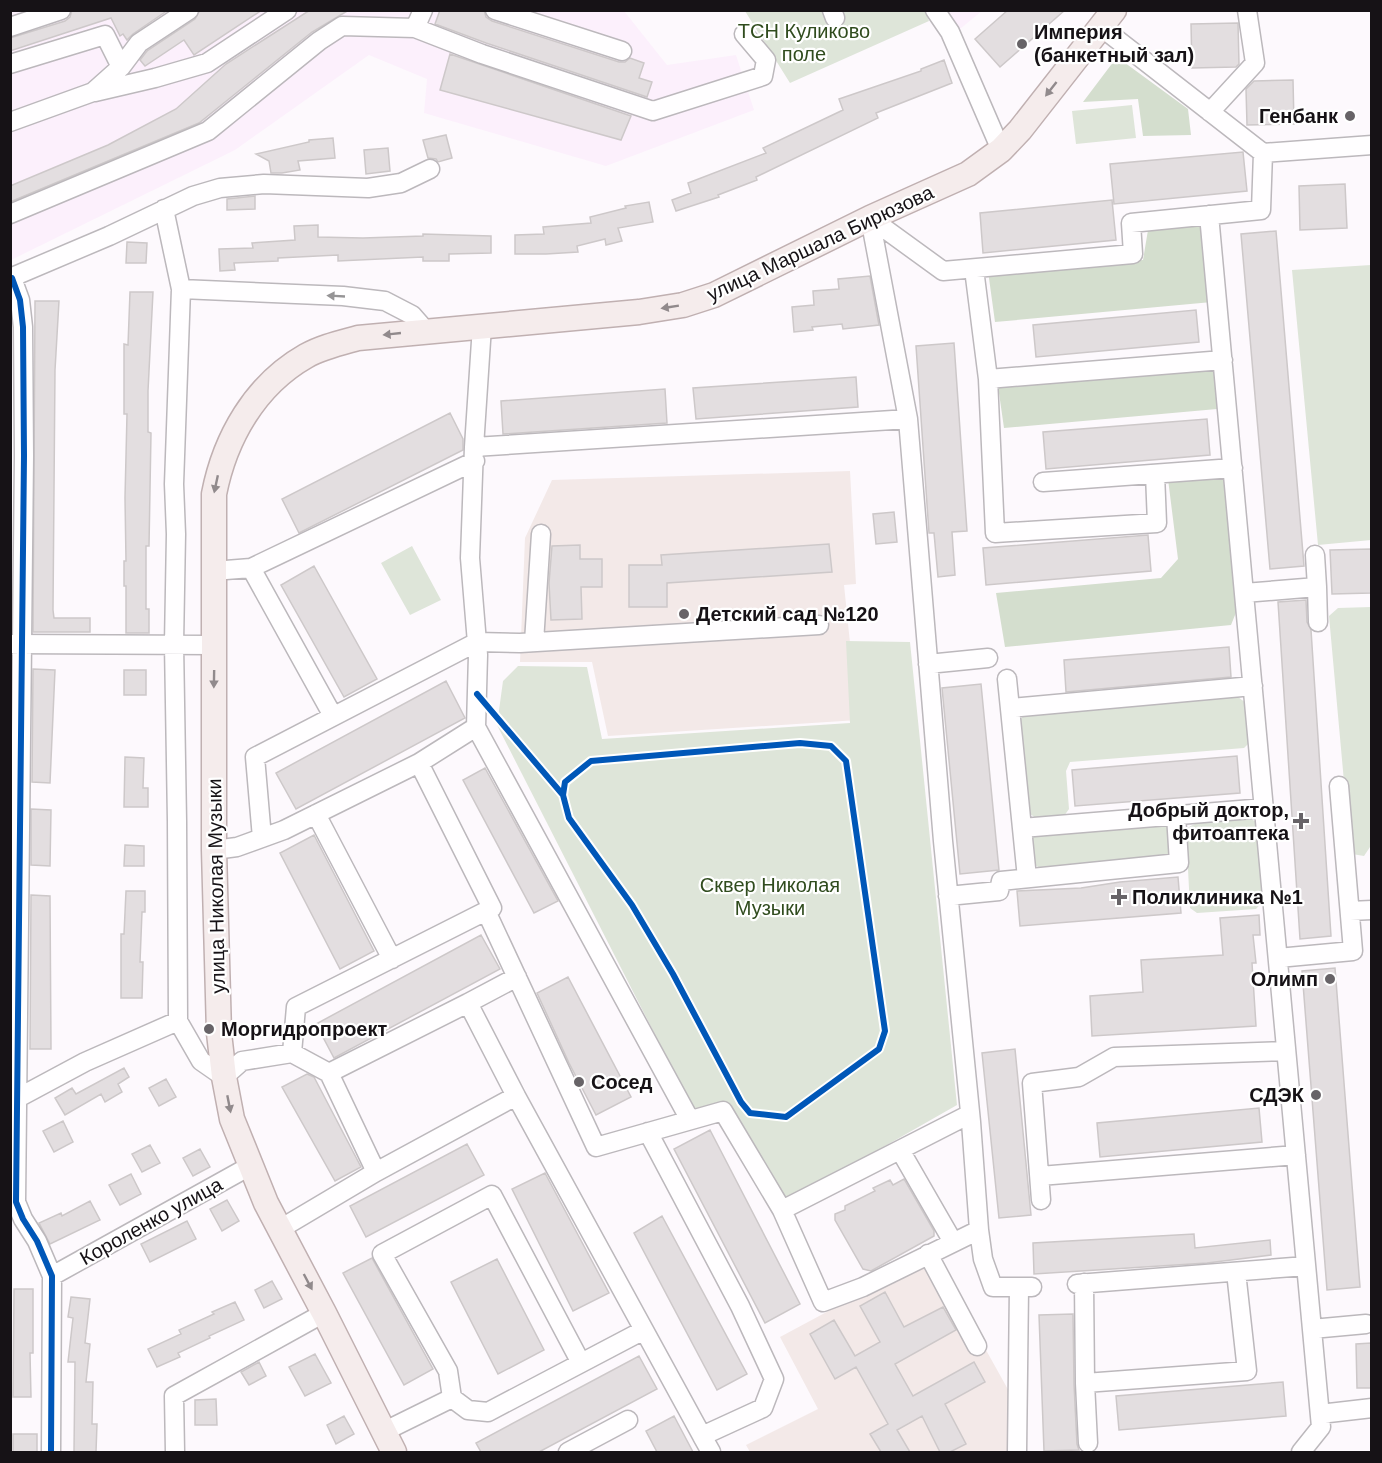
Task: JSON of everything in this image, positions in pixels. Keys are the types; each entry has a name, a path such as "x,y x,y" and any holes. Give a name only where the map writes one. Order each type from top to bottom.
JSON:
{"main road":[{"name":"улица Маршала Бирюзова","path":"236,430 264,388 307,356 332,345 358,338 639,312 683,305 714,296 870,218 968,174 1001,150 1020,130 1107,19"},
{"name":"улица Николая Музыки","path":"236,430 223,458 214,494 214,850 219,1033 224,1077 232,1119 250,1166 388,1446"}],"street":[{"path":"10,27 61,10"},
{"path":"93,92 121,67 139,43 189,10"},
{"path":"10,122 93,92 207,63 287,10"},
{"path":"415,28 423,10"},
{"path":"495,10 622,51"},
{"path":"935,10 950,32 1001,150"},
{"path":"1210,112 1255,63 1247,10"},
{"path":"1107,19 1210,112 1263,153 1371,146"},
{"path":"10,214 207,131 319,41 342,26 415,28 482,54 653,111 763,76 766,60 744,34"},
{"path":"10,64 105,34 121,67"},
{"path":"870,218 943,271 1133,254 1131,223 1261,210 1263,153"},
{"path":"51,1452 52,1276 37,1241 23,1219 16,1202 14,1107 16,644 23,327 20,300 11,278 109,236 193,196 220,188 264,184 368,188 401,183 430,169"},
{"path":"164,209 181,289 174,484 178,1021 201,1061 224,1077 242,1061 292,1053 329,1073 376,1172"},
{"path":"1209,215 1320,1414 1321,1428 1301,1452"},
{"path":"870,218 908,419 948,896 983,1259 993,1287 1025,1288 1017,1452"},
{"path":"974,268 988,379 995,533 1158,523 1155,474"},
{"path":"181,289 343,296 385,301 412,315 426,331"},
{"path":"482,326 470,558 477,642 476,727 690,1120"},
{"path":"988,379 1222,360"},
{"path":"213,571 251,568 475,454 908,419"},
{"path":"1043,482 1233,468"},
{"path":"534,642 541,534"},
{"path":"1314,555 1318,622"},
{"path":"251,568 333,716"},
{"path":"1244,593 1317,587"},
{"path":"262,838 255,757 477,642 520,643 819,625"},
{"path":"16,644 215,645"},
{"path":"928,664 987,658"},
{"path":"1007,679 1027,878"},
{"path":"1010,708 1253,686"},
{"path":"214,850 237,847 284,830 419,763 476,727"},
{"path":"292,1053 296,1007 492,908 419,763"},
{"path":"1278,958 1353,951 1339,786"},
{"path":"1022,828 1264,808"},
{"path":"316,814 392,959"},
{"path":"948,896 999,891 1001,881 1179,863 1176,815"},
{"path":"1350,911 1371,910"},
{"path":"486,911 596,1147 723,1111 782,1210 823,1302 862,1287 980,1230"},
{"path":"329,1073 517,976"},
{"path":"468,1003 516,1096 711,1452"},
{"path":"14,1107 85,1062 178,1021"},
{"path":"1041,1200 1032,1083 1079,1077 1114,1058 1286,1051"},
{"path":"280,1229 376,1172 516,1096"},
{"path":"782,1210 970,1114"},
{"path":"648,1132 740,1306 774,1379 763,1408 702,1436"},
{"path":"900,1150 953,1242"},
{"path":"1040,1176 1296,1155"},
{"name":"Короленко улица","path":"52,1276 250,1166"},
{"path":"581,1363 492,1195 382,1254 448,1371 452,1398 468,1410 488,1412 644,1330"},
{"path":"928,1254 977,1346"},
{"path":"1088,1443 1080,1283 1306,1266"},
{"path":"1085,1383 1247,1371 1236,1272"},
{"path":"175,1452 174,1396 324,1313"},
{"path":"1312,1329 1366,1324"},
{"path":"388,1446 452,1398"},
{"path":"1320,1414 1371,1408"},
{"path":"568,1452 628,1420"}],"shaded area":[{"path":"534,10 535,12 539,10 624,11 667,65 736,55 754,110 606,166 424,113 427,79 369,55 235,150 11,260 11,11"},
{"path":"943,11 982,11 955,33"},
{"name":"Детский сад №120","path":"850,471 856,584 844,585 858,720 608,736 592,662 520,662 525,538 552,480"},
{"path":"933,1255 1015,1402 1015,1452 750,1452 746,1445 818,1409 780,1337"}],"green space":[{"name":"ТСН Куликово поле","path":"745,11 925,11 929,21 790,83"},
{"path":"1117,57 1188,109 1191,135 1143,136 1138,99 1083,102"},
{"path":"1132,105 1136,138 1076,144 1072,111"},
{"path":"1204,226 1212,302 995,322 988,271 1143,260 1148,230"},
{"path":"1371,265 1371,540 1318,545 1292,270"},
{"path":"1214,365 1217,409 1004,428 998,386"},
{"path":"1228,474 1237,610 1231,625 1005,647 996,593 1161,578 1178,559 1168,479"},
{"path":"412,546 441,600 410,615 381,563"},
{"path":"1371,607 1372,844 1364,856 1352,854 1350,848 1329,616 1338,608"},
{"name":"Сквер Николая Музыки","path":"846,641 910,642 957,1105 785,1203 725,1102 694,1111 497,725 503,681 518,666 587,667 602,739 850,723"},
{"path":"1238,697 1246,703 1250,742 1244,748 1070,762 1066,771 1069,809 1064,816 1037,819 1029,813 1020,720 1025,714"},
{"path":"1248,818 1255,821 1261,829 1263,901 1256,909 1197,913 1190,908 1186,830 1197,823 1206,821"},
{"path":"1163,825 1171,828 1172,850 1168,855 1042,869 1033,864 1030,842 1034,835"}],"building":[{"path":"72,10 168,10 127,40 123,34 120,36 111,18 10,51 10,38 65,21 70,17"},
{"path":"200,10 262,10 194,55 184,40 145,66 140,60 147,51 195,19"},
{"path":"310,10 349,10 312,32 199,123 10,202 10,186 108,145 176,109 226,64"},
{"path":"440,10 484,10 486,17 492,21 619,62 625,62 630,58 644,63 639,78 652,82 647,97 435,24"},
{"path":"1008,10 1065,10 1000,67 975,39"},
{"path":"1238,23 1239,64 1236,67 1192,68 1191,24"},
{"path":"450,54 631,116 621,140 440,90"},
{"path":"944,60 952,83 876,113 878,118 756,177 757,180 718,195 719,197 676,211 672,200 691,193 688,183 766,153 763,148 843,110 839,99 921,71 921,69"},
{"path":"1293,80 1294,124 1247,125 1246,89 1254,81"},
{"path":"446,135 452,158 438,162 436,159 428,158 423,140"},
{"path":"333,138 335,158 298,161 300,170 271,173 269,161 256,154 309,142 309,140"},
{"path":"388,148 390,171 366,174 364,150"},
{"path":"1243,152 1247,191 1114,204 1110,164"},
{"path":"1345,184 1347,228 1300,230 1299,186"},
{"path":"255,196 255,209 227,210 227,199"},
{"path":"1112,200 1116,240 983,253 980,213"},
{"path":"649,202 653,222 618,228 622,241 606,245 605,239 577,246 578,252 515,254 515,235 544,234 543,227 591,223 590,217 626,208 625,206"},
{"path":"318,225 318,237 363,238 423,236 423,234 491,236 491,253 449,254 449,261 423,261 423,257 338,261 338,255 278,258 278,261 234,263 235,270 220,271 219,249 253,248 252,243 295,240 294,226"},
{"path":"1276,231 1304,566 1270,569 1241,234"},
{"path":"127,242 147,243 146,263 126,263"},
{"path":"870,276 879,325 843,329 842,324 812,327 813,330 794,332 792,307 814,305 813,291 839,289 838,279"},
{"path":"130,292 153,292 148,391 148,432 151,433 149,546 146,546 146,609 149,609 149,633 126,633 124,561 126,561 127,414 124,414 124,344 128,345"},
{"path":"35,301 59,301 55,370 54,618 90,618 90,632 33,632"},
{"path":"1196,310 1199,342 1036,357 1033,325"},
{"path":"954,343 967,531 952,532 955,575 938,577 934,533 929,533 916,346"},
{"path":"856,377 858,407 696,419 693,388"},
{"path":"665,389 667,423 503,434 501,401"},
{"path":"450,413 463,439 463,450 299,533 282,499"},
{"path":"1207,419 1210,455 1046,469 1043,432"},
{"path":"894,512 897,542 876,544 873,514"},
{"path":"1148,535 1151,571 986,585 983,548"},
{"path":"829,544 832,572 667,583 667,607 629,607 629,565 662,565 661,555"},
{"path":"580,545 580,559 602,559 602,587 581,587 582,619 551,620 549,583 552,546"},
{"path":"1371,549 1371,593 1332,594 1330,550"},
{"path":"314,566 377,679 344,697 281,585"},
{"path":"1306,600 1307,622 1311,630 1331,936 1300,939 1278,602"},
{"path":"1229,647 1231,677 1066,692 1064,660"},
{"path":"33,669 55,670 50,783 32,782"},
{"path":"124,670 146,670 146,695 124,695"},
{"path":"446,681 465,718 296,809 276,773"},
{"path":"981,684 999,870 960,874 942,688"},
{"path":"1237,756 1240,793 1075,806 1072,770"},
{"path":"125,757 144,758 143,788 148,788 148,807 124,807"},
{"path":"485,768 558,901 534,913 463,780"},
{"path":"31,809 51,810 50,866 31,865"},
{"path":"314,835 374,951 340,969 280,853"},
{"path":"125,845 144,846 144,866 124,866"},
{"path":"1178,877 1181,913 1020,926 1017,891 1081,888"},
{"path":"126,891 145,891 140,962 143,962 142,998 121,998 121,934 124,934"},
{"path":"31,895 50,896 51,1049 30,1049"},
{"path":"1259,915 1260,935 1253,935 1256,963 1252,963 1256,1026 1092,1036 1090,996 1143,992 1141,960 1223,955 1220,918"},
{"path":"481,935 500,969 334,1058 316,1024"},
{"path":"1335,968 1360,1287 1327,1290 1302,971"},
{"path":"568,977 631,1097 596,1115 537,993"},
{"path":"1015,1049 1031,1215 999,1218 982,1053"},
{"path":"124,1068 129,1077 118,1084 122,1092 105,1102 101,1094 65,1115 55,1098 72,1088 76,1094"},
{"path":"307,1074 314,1077 361,1167 335,1181 282,1087"},
{"path":"166,1079 176,1097 159,1106 149,1088"},
{"path":"1259,1108 1262,1142 1100,1157 1097,1123"},
{"path":"63,1121 73,1142 54,1152 43,1131"},
{"path":"710,1130 800,1304 765,1323 674,1149"},
{"path":"467,1144 484,1175 366,1237 350,1206"},
{"path":"150,1145 160,1163 142,1172 132,1154"},
{"path":"200,1149 210,1167 193,1176 183,1158"},
{"path":"545,1173 609,1293 573,1311 512,1189"},
{"path":"131,1174 141,1194 120,1205 109,1185"},
{"path":"904,1179 934,1231 934,1236 871,1271 863,1269 835,1220 835,1214 845,1210 845,1206 875,1191 873,1188 890,1180 893,1185"},
{"path":"227,1200 239,1221 222,1231 210,1209"},
{"path":"90,1201 100,1220 50,1244 39,1223 61,1213 62,1216"},
{"path":"662,1216 747,1374 717,1390 634,1233"},
{"path":"187,1221 196,1239 150,1262 141,1244"},
{"path":"1194,1234 1195,1248 1270,1240 1271,1255 1207,1263 1034,1274 1033,1243"},
{"path":"372,1258 433,1369 404,1385 343,1273"},
{"path":"497,1259 544,1350 498,1374 451,1282"},
{"path":"272,1281 282,1299 264,1308 255,1290"},
{"path":"14,1289 33,1289 33,1353 30,1353 31,1397 13,1397"},
{"path":"885,1292 904,1327 943,1307 956,1330 895,1364 913,1396 974,1362 985,1382 945,1404 966,1444 950,1452 940,1452 922,1416 897,1430 910,1452 881,1452 870,1434 888,1424 856,1367 835,1379 810,1334 834,1320 855,1356 880,1342 860,1306"},
{"path":"71,1297 90,1299 85,1343 90,1344 86,1382 93,1382 92,1424 97,1424 96,1452 74,1452 75,1362 68,1362 73,1318 68,1317"},
{"path":"235,1302 244,1320 209,1336 210,1338 178,1353 180,1357 157,1367 148,1349 181,1334 179,1330"},
{"path":"1073,1314 1074,1384 1079,1450 1044,1451 1039,1315"},
{"path":"1371,1343 1371,1388 1357,1388 1356,1344"},
{"path":"315,1354 331,1383 305,1396 289,1367"},
{"path":"639,1356 657,1389 539,1452 481,1452 476,1443"},
{"path":"259,1362 266,1376 249,1385 241,1372"},
{"path":"1283,1382 1286,1416 1119,1430 1116,1396"},
{"path":"216,1399 217,1425 195,1425 195,1400"},
{"path":"344,1416 354,1434 336,1444 327,1425"},
{"path":"674,1416 693,1452 657,1452 646,1431"},
{"path":"13,1434 37,1434 37,1452 13,1452"}],"cycle path":[{"path":"12,278 20,300 23,327 24,456 16,1202 23,1219 37,1241 52,1276 51,1452"},
{"path":"477,694 563,795"},
{"path":"800,743 831,746 846,761 885,1031 879,1049 786,1117 750,1113 741,1102 673,974 632,905 569,818 563,795 565,782 591,761 800,743"}],"place":[{"name":"Империя (банкетный зал)","path":"1022,44"},
{"name":"Генбанк","path":"1350,116"},
{"name":"Детский сад №120","path":"684,614"},
{"name":"Добрый доктор, фитоаптека","path":"1301,821"},
{"name":"Поликлиника №1","path":"1119,897"},
{"name":"Олимп","path":"1330,979"},
{"name":"Моргидропроект","path":"209,1029"},
{"name":"Сосед","path":"579,1082"},
{"name":"СДЭК","path":"1316,1095"}]}
